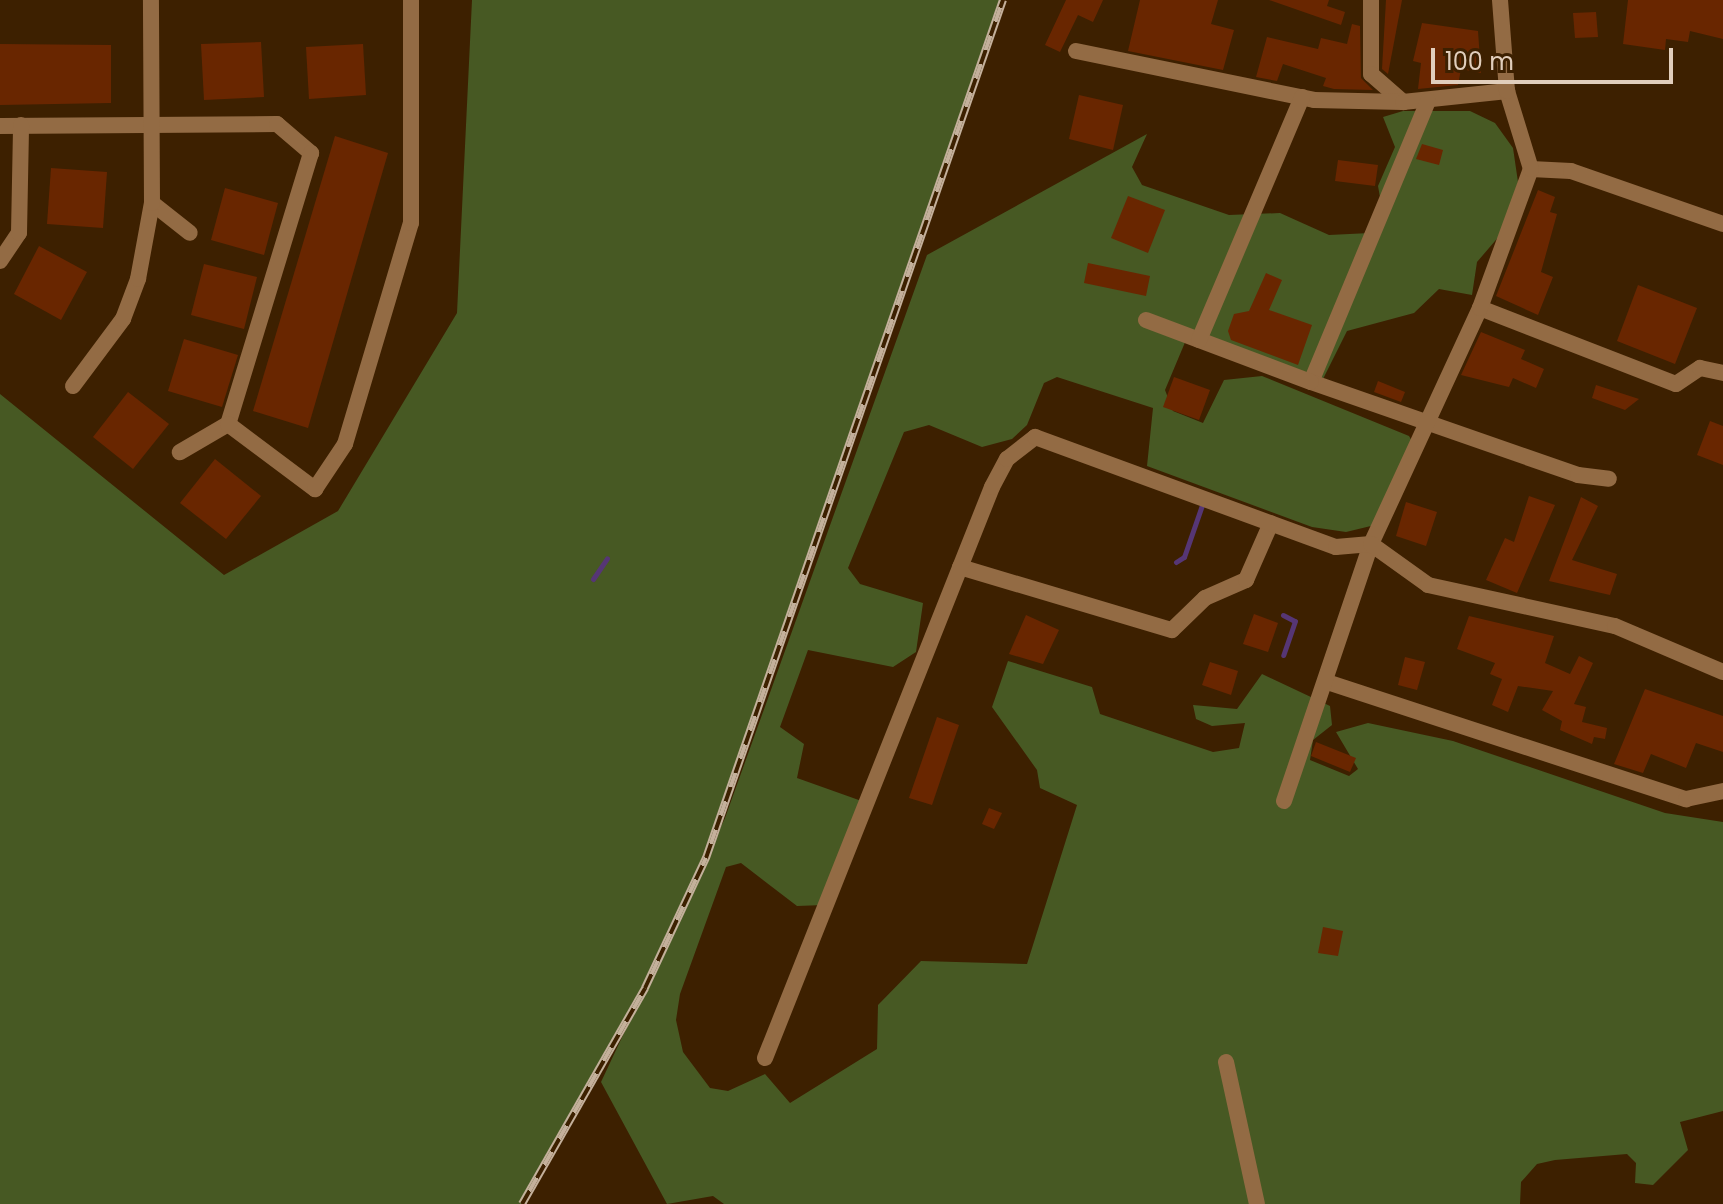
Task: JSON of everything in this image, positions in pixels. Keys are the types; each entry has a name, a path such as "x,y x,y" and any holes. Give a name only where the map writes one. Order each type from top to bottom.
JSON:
{"street":[{"path":"73,386 131,300 152,203 151,0"},
{"path":"228,424 315,489 345,444 411,223 411,0"},
{"path":"1371,0 1371,74 1403,102"},
{"path":"1284,801 1327,682 1371,544 1480,308 1531,169 1507,91 1500,0"},
{"path":"1076,51 1302,97 1403,102 1507,91"},
{"path":"1199,340 1302,97"},
{"path":"1311,382 1428,101"},
{"path":"0,126 277,124 311,153 228,424 180,452"},
{"path":"0,261 19,233 21,125"},
{"path":"1531,169 1571,171 1723,224"},
{"path":"152,203 190,233"},
{"path":"1480,308 1676,384 1700,368 1723,373"},
{"path":"1146,320 1311,382 1430,420 1578,475 1609,479"},
{"path":"765,1058 960,567 1007,459 1035,437 1336,547 1371,544 1428,585 1615,626 1723,672"},
{"path":"960,567 1172,630 1205,598 1246,580 1271,523"},
{"path":"1327,682 1686,799 1723,791"},
{"path":"1226,1062 1257,1204"}],"green space":[{"path":"472,0 1003,0 706,858 645,988 522,1204 0,1204 0,394 224,575 338,511 457,313"},
{"path":"1403,111 1470,111 1495,123 1513,148 1518,182 1501,234 1477,262 1472,295 1439,289 1414,313 1347,331 1322,381 1186,340 1165,390 1173,411 1203,423 1224,380 1262,376 1409,436 1413,443 1375,525 1346,532 1312,527 1147,466 1153,408 1057,377 1044,383 1027,425 1012,439 982,447 929,425 904,432 848,568 860,584 923,603 916,652 893,667 808,650 780,727 804,744 797,778 870,804 824,905 797,906 741,863 726,867 680,994 676,1020 683,1052 710,1088 728,1091 765,1074 790,1103 877,1049 878,1005 921,961 1027,964 1077,805 1040,788 1037,770 992,707 1008,661 1092,687 1100,714 1213,752 1239,748 1245,723 1212,726 1196,719 1193,705 1237,709 1262,674 1330,706 1332,725 1313,740 1310,760 1349,776 1358,769 1336,732 1368,723 1453,741 1665,813 1723,822 1723,1111 1680,1122 1688,1150 1653,1185 1635,1183 1636,1163 1627,1154 1555,1160 1537,1164 1521,1182 1520,1204 724,1204 713,1196 667,1204 601,1082 725,818 927,255 1147,134 1132,167 1142,185 1229,215 1280,213 1329,235 1370,233 1381,203 1378,186 1395,147 1383,117"}],"building":[{"path":"1066,0 1103,0 1093,22 1078,15 1060,52 1045,45"},
{"path":"1140,0 1218,0 1211,24 1234,30 1223,70 1128,51"},
{"path":"1269,0 1329,0 1327,6 1345,12 1341,25"},
{"path":"1386,0 1402,0 1388,74 1382,69"},
{"path":"1628,0 1723,0 1723,39 1690,31 1688,42 1666,39 1665,50 1623,44"},
{"path":"1596,12 1598,37 1575,38 1573,13"},
{"path":"1422,23 1478,31 1481,73 1461,69 1458,85 1418,89 1421,63 1413,61"},
{"path":"1352,24 1360,26 1361,78 1373,90 1323,86 1326,78 1283,64 1277,81 1256,77 1267,37 1318,49 1321,38 1347,44"},
{"path":"261,42 264,97 204,100 201,44"},
{"path":"0,44 111,45 111,103 0,105"},
{"path":"363,44 366,95 309,99 306,47"},
{"path":"1079,95 1123,105 1113,150 1069,139"},
{"path":"335,136 388,153 308,428 253,411"},
{"path":"1422,144 1443,150 1439,165 1416,159"},
{"path":"1338,160 1378,165 1375,186 1335,181"},
{"path":"51,168 107,172 103,228 47,224"},
{"path":"225,188 278,203 264,255 211,240"},
{"path":"1538,190 1555,197 1550,212 1557,214 1541,272 1553,277 1538,315 1496,296"},
{"path":"1128,196 1165,210 1148,253 1111,238"},
{"path":"39,246 87,272 61,320 14,294"},
{"path":"1088,263 1150,276 1146,296 1084,283"},
{"path":"204,264 257,277 244,329 191,315"},
{"path":"1266,273 1282,280 1269,310 1312,325 1298,365 1231,340 1228,331 1234,314 1249,311"},
{"path":"1638,285 1697,308 1675,364 1617,341"},
{"path":"1481,332 1525,350 1521,359 1544,369 1536,388 1513,378 1509,387 1461,375"},
{"path":"184,339 238,355 222,407 168,391"},
{"path":"1174,377 1210,390 1199,420 1163,407"},
{"path":"1378,381 1405,392 1401,402 1374,392"},
{"path":"1596,385 1639,399 1625,410 1592,398"},
{"path":"128,392 169,424 133,469 93,437"},
{"path":"1710,421 1723,426 1723,465 1697,455"},
{"path":"215,459 261,496 226,539 180,503"},
{"path":"1529,496 1555,505 1517,593 1486,580 1505,538 1514,542"},
{"path":"1581,497 1598,506 1572,560 1617,574 1610,595 1549,581"},
{"path":"1406,502 1437,512 1426,546 1396,536"},
{"path":"1254,614 1278,623 1268,652 1243,644"},
{"path":"1026,615 1059,630 1043,664 1009,654"},
{"path":"1469,616 1554,636 1545,663 1570,674 1579,656 1593,663 1574,704 1586,707 1582,722 1607,728 1605,739 1594,737 1592,744 1560,730 1562,721 1542,710 1553,691 1518,686 1508,712 1492,705 1502,679 1490,674 1495,663 1457,649"},
{"path":"1405,657 1425,662 1417,690 1398,685"},
{"path":"1210,662 1238,671 1231,695 1202,685"},
{"path":"1645,689 1723,716 1723,752 1696,743 1686,768 1651,754 1643,773 1614,764"},
{"path":"937,717 959,725 932,805 909,798"},
{"path":"1316,742 1356,758 1350,772 1311,756"},
{"path":"989,808 1002,813 994,829 982,824"},
{"path":"1323,927 1343,931 1338,956 1318,953"}],"waterway":[{"path":"1176,562 1184,557 1203,502"},
{"path":"593,579 607,558"},
{"path":"1283,615 1295,621 1283,655"}],"railway":[{"path":"522,1204 645,988 706,858 1003,0"}]}
